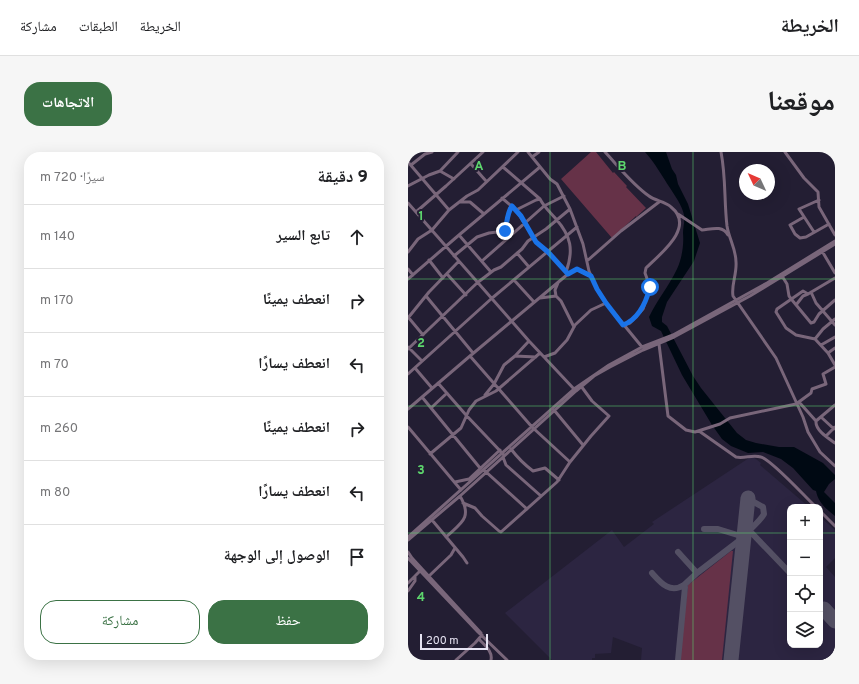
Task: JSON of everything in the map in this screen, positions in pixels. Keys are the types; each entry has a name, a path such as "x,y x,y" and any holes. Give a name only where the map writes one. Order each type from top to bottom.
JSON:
{"street":[{"path":"411,165 426,153 432,152"},
{"path":"408,186 440,171 458,152"},
{"path":"416,212 483,152"},
{"path":"408,252 418,239 432,230 459,202 476,192 518,152"},
{"path":"528,152 550,179 557,184 564,196 577,227 591,276 597,289 606,303 642,348"},
{"path":"532,157 539,152"},
{"path":"605,152 633,184 650,197 670,206 678,214 702,230 717,227 726,231 733,244"},
{"path":"721,152 724,168 727,226 733,244 737,265 732,292 776,358 798,403 808,432 820,452 835,466"},
{"path":"785,152 804,178 818,192 819,207 835,235"},
{"path":"408,162 450,210"},
{"path":"471,164 486,181"},
{"path":"503,167 540,199 568,235 570,243 570,256 567,273"},
{"path":"408,279 540,167"},
{"path":"440,171 454,179"},
{"path":"482,261 544,206 564,196"},
{"path":"502,198 516,210"},
{"path":"516,210 540,199"},
{"path":"814,232 800,208 819,200"},
{"path":"408,202 491,299 575,390"},
{"path":"459,202 470,202 484,214"},
{"path":"587,261 621,231 659,202"},
{"path":"454,256 479,236 505,231 510,207 512,206 533,238 567,273"},
{"path":"422,361 408,348 478,283 491,272 501,267 533,238 570,209"},
{"path":"623,325 630,323 642,309 650,287 645,273 646,268 676,236 680,224 678,214"},
{"path":"804,217 790,225 798,237 803,238 829,224"},
{"path":"408,374 491,299 577,227"},
{"path":"459,235 491,272"},
{"path":"737,301 835,243"},
{"path":"408,538 432,520 478,473 480,468 511,449 593,374 642,348 674,336 782,276 835,243"},
{"path":"822,251 835,273"},
{"path":"517,253 529,267"},
{"path":"429,260 443,278"},
{"path":"423,335 408,317 459,261"},
{"path":"408,269 413,275"},
{"path":"408,409 567,273 577,269 591,276"},
{"path":"447,274 466,295"},
{"path":"782,276 787,284 792,300 812,323 822,310 835,300"},
{"path":"796,305 803,296 810,294 835,278"},
{"path":"514,280 534,302"},
{"path":"559,281 555,290 556,296 561,302 574,327"},
{"path":"659,344 668,416 690,432 699,431 720,424 730,418 798,403 811,393 812,389 826,384 824,374 835,366 828,353 816,339 796,335 786,328 776,311 803,291 810,294 822,310 834,322 822,329 816,339"},
{"path":"426,296 473,353"},
{"path":"539,298 556,296"},
{"path":"544,357 555,353 567,340 574,327 591,310 606,303"},
{"path":"821,345 835,336"},
{"path":"417,532 448,503 460,496 502,454 575,390 642,348 659,344 664,340"},
{"path":"430,454 463,427 466,416 472,405 484,396 494,384 504,365 529,341"},
{"path":"828,353 835,348"},
{"path":"484,396 499,389 540,353"},
{"path":"470,356 533,428 570,462"},
{"path":"515,356 536,357"},
{"path":"415,368 432,388"},
{"path":"438,383 466,416 502,454 506,466 541,496"},
{"path":"463,503 475,508 500,532 559,480 583,445 609,416 592,401 582,386"},
{"path":"431,408 447,393"},
{"path":"422,397 480,468"},
{"path":"798,403 816,421 815,424 818,428 835,443"},
{"path":"816,421 835,405"},
{"path":"554,410 583,445"},
{"path":"821,417 834,428 826,436"},
{"path":"408,427 461,490"},
{"path":"699,431 736,457 740,458 751,455 766,459 813,504"},
{"path":"511,449 533,472 545,468 559,480"},
{"path":"455,482 467,480 478,473 485,471 491,461"},
{"path":"485,471 526,509"},
{"path":"446,537 461,524 465,518 466,512 460,496"},
{"path":"823,514 835,526"},
{"path":"432,520 464,559 466,564"},
{"path":"429,576 451,555 455,548"},
{"path":"408,552 421,570 429,576 480,630 482,635"},
{"path":"408,558 478,632 507,660"},
{"path":"408,583 421,570"},
{"path":"408,591 415,581 415,576"},
{"path":"456,660 482,635"},
{"path":"478,639 491,653 491,660"}],"shaded area":[{"path":"591,152 596,152 613,173 614,172 646,208 612,238 561,179"},
{"path":"645,152 666,152 672,169 676,175 678,184 688,204 700,243 694,261 667,302 662,317 662,322 667,326 693,376 701,388 737,433 746,440 756,443 779,447 794,447 823,463 835,475 835,479 829,484 824,492 835,503 835,516 821,502 816,491 813,490 793,468 781,459 763,452 748,453 731,446 722,439 682,375 661,331 652,326 649,317 674,275 680,260 683,247 684,218 683,211 678,201"},
{"path":"752,456 761,463 760,465 806,504 787,504 787,648 823,648 823,520 835,530 835,558 826,567 835,577 835,660 641,660 642,648 613,637 611,653 595,654 595,658 592,658 592,660 552,660 505,613 612,530 624,547 654,524 652,522"},
{"path":"731,551 733,551 722,660 679,660 688,585"}],"taxiway":[{"path":"697,573 744,537 762,517 764,514 763,507 752,501 748,503"},
{"path":"745,526 787,570"},
{"path":"704,529 718,529 744,537"},
{"path":"678,552 697,573 684,585"},
{"path":"652,573 662,584 670,588 684,585 685,587 678,660"}],"runway":[{"path":"731,660 748,498"},
{"path":"824,609 835,621"}],"route":[{"path":"505,231 510,207 512,206 521,216 536,242 548,252 568,274 577,269 591,276 606,303 623,325 630,323 640,312 650,287"}]}
